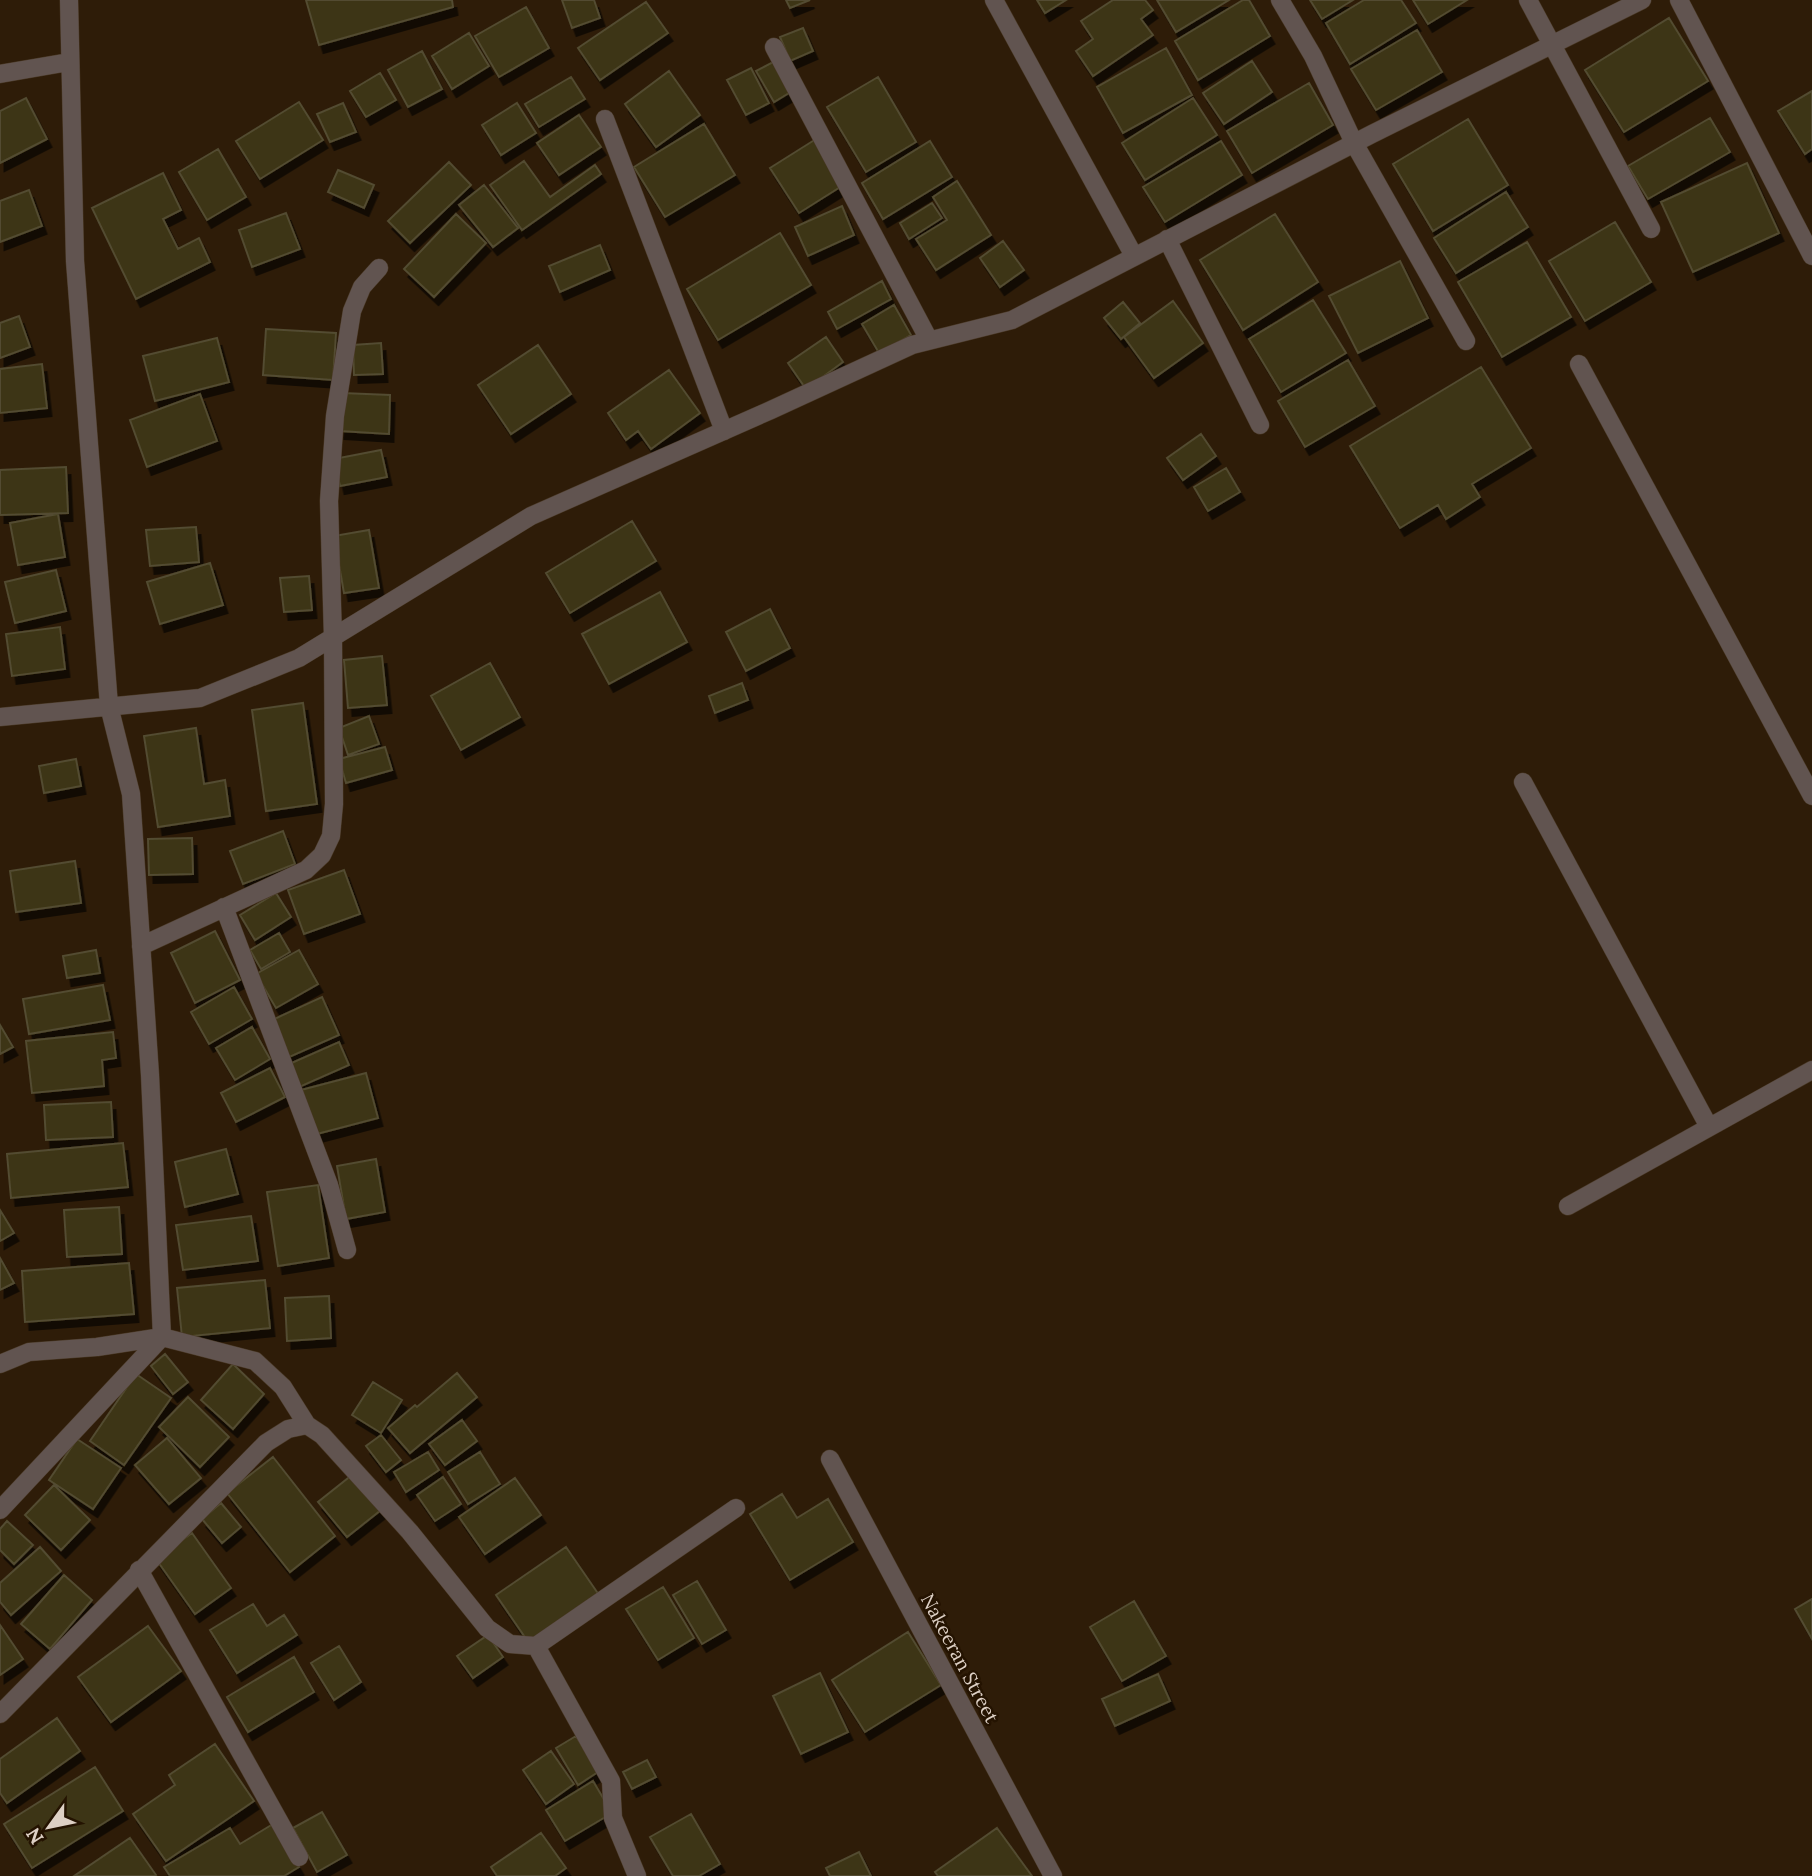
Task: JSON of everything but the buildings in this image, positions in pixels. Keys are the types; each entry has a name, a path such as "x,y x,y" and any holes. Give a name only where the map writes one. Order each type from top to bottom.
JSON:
{"street":[{"path":"0,1510 162,1336 150,1074 131,794 109,706 75,261 69,0"},
{"path":"994,0 1134,256"},
{"path":"1280,0 1313,56 1354,144 1466,341"},
{"path":"1528,0 1651,229"},
{"path":"0,718 200,698 299,658 531,516 912,345 1012,320 1642,0"},
{"path":"1679,0 1812,256"},
{"path":"774,47 929,340"},
{"path":"0,74 69,62"},
{"path":"605,119 724,431"},
{"path":"1167,239 1260,425"},
{"path":"141,946 306,870 322,855 331,836 334,804 329,501 335,416 352,311 362,287 379,268"},
{"path":"1579,364 1812,796"},
{"path":"1523,782 1709,1127"},
{"path":"224,907 329,1185 347,1250"},
{"path":"1568,1206 1812,1070"},
{"path":"0,1364 29,1352 97,1347 162,1336 255,1361 283,1387 307,1425 322,1435 410,1532 487,1628 510,1644 536,1646 736,1508"},
{"path":"0,1714 265,1443 288,1429 307,1425"},
{"name":"Nakeeran Street","path":"830,1459 1053,1876"},
{"path":"139,1570 299,1857"},
{"path":"536,1646 611,1782 613,1818 637,1876"}]}
